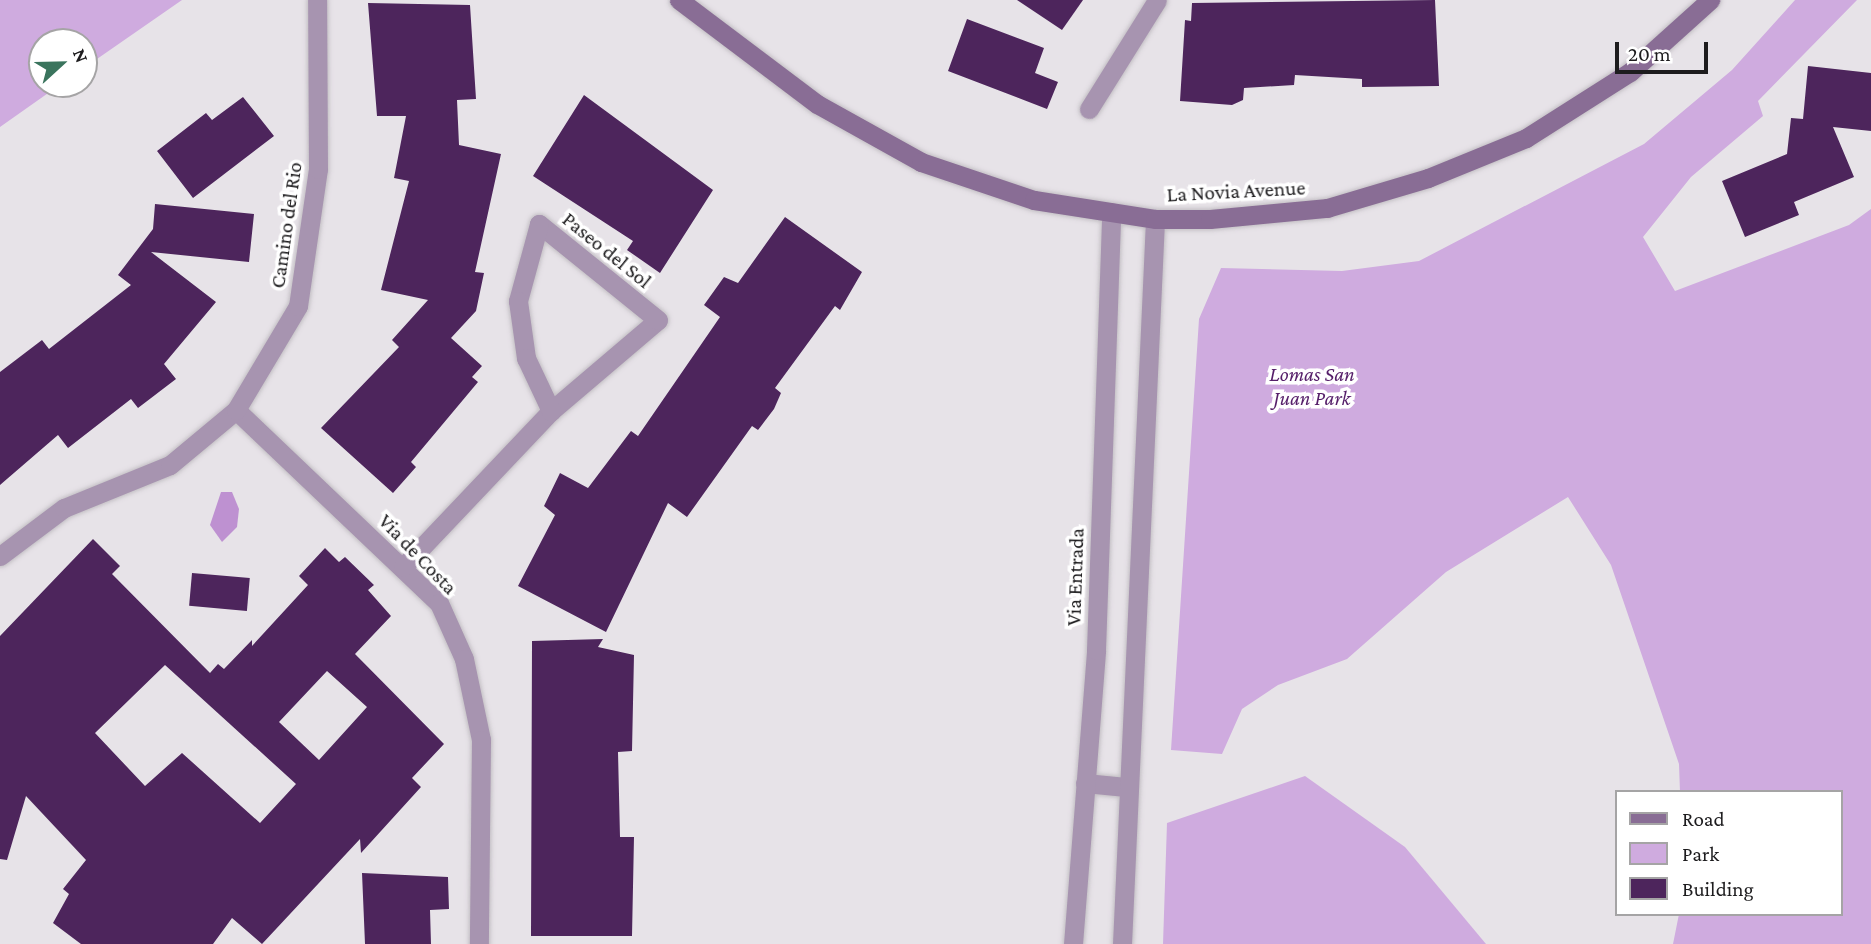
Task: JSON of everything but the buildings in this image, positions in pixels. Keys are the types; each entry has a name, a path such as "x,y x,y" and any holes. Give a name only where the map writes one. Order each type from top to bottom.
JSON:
{"main road":[{"name":"La Novia Avenue","path":"679,0 817,104 921,162 1034,200 1155,219 1327,208 1428,178 1526,138 1630,72 1710,0"}],"street":[{"name":"Camino del Rio","path":"0,556 64,508 170,465 236,411 298,306 318,169 317,0"},
{"path":"1089,108 1157,0"},
{"name":"Via Entrada","path":"1073,944 1085,783 1111,212"},
{"path":"1122,944 1126,786 1155,219"},
{"name":"Paseo del Sol","path":"403,567 551,411 658,320 539,224 518,301 526,358 551,411"},
{"name":"Via de Costa","path":"236,411 439,604 464,659 481,740 479,944"},
{"path":"1085,783 1126,786"}],"green space":[{"path":"0,0 182,0 98,58 98,28 28,28 28,98 41,98 0,127"},
{"name":"Lomas San Juan Park","path":"1795,0 1857,0 1758,101 1763,116 1691,177 1643,237 1675,291 1849,225 1871,209 1871,944 1673,944 1679,916 1843,916 1843,790 1680,790 1679,764 1611,565 1568,497 1446,572 1347,659 1278,685 1242,709 1222,754 1171,750 1199,319 1221,268 1342,271 1419,261 1644,144 1732,70"},
{"path":"1305,776 1405,847 1486,944 1163,944 1167,823"}],"shaded area":[{"path":"221,492 232,492 239,509 237,527 222,542 210,525"}]}
